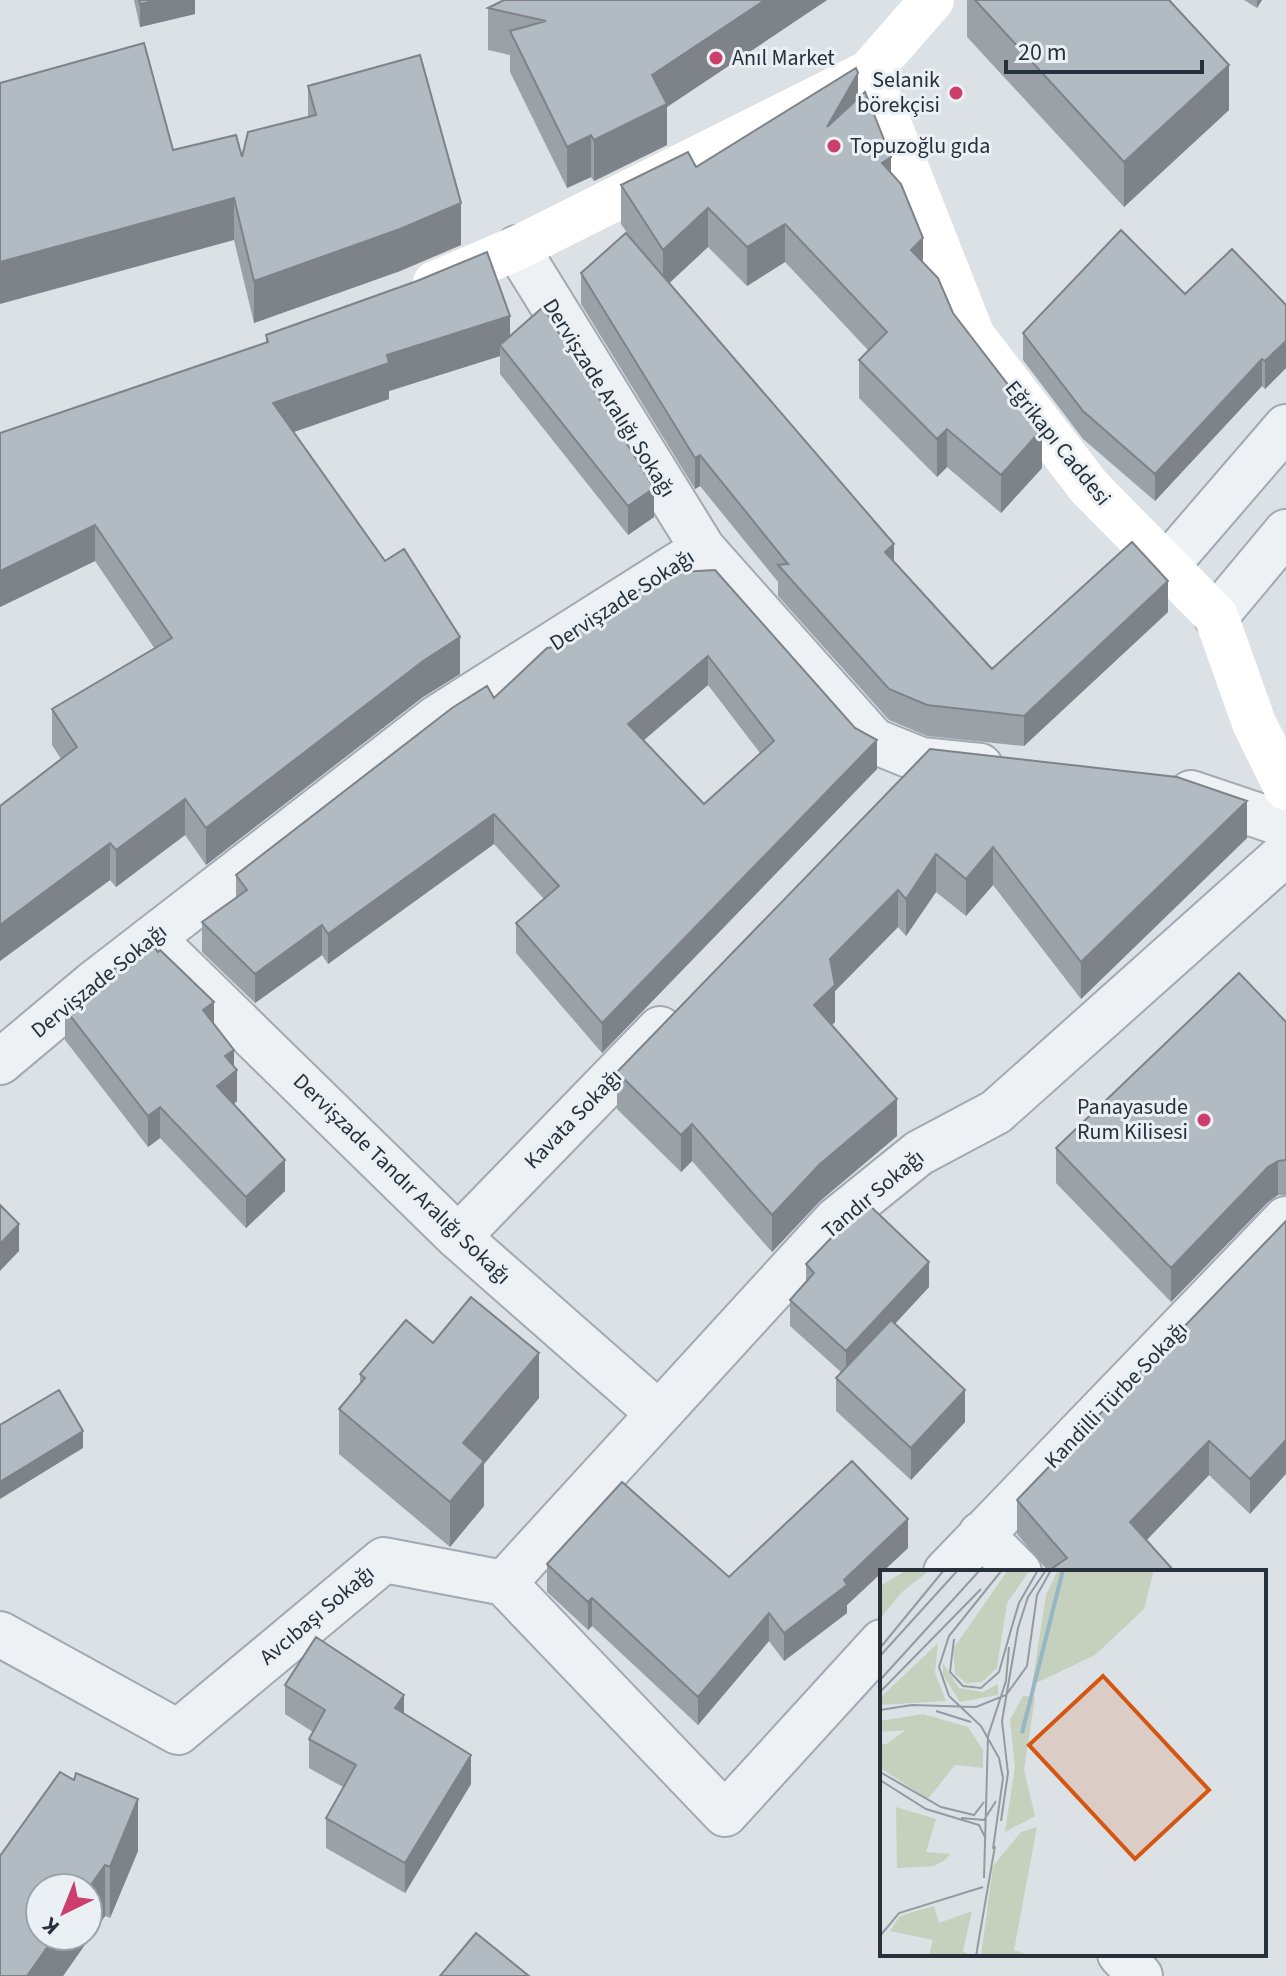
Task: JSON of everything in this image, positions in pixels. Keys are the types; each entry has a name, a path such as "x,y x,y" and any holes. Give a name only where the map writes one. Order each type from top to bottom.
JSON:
{"street":[{"path":"394,299 517,248 869,72 932,0"},
{"name":"Eğrikapı Caddesi","path":"869,72 973,336 1089,487 1216,616 1254,723 1286,788"},
{"name":"Dervişzade Aralığı Sokağı","path":"517,248 703,549"},
{"path":"1168,564 1286,427"},
{"path":"1216,616 1286,532"},
{"name":"Dervişzade Sokağı","path":"0,1062 152,938 438,717 703,549 874,741 921,760 1013,770"},
{"path":"888,794 921,760"},
{"path":"1150,785 1180,789 1286,825"},
{"name":"Tandır Sokağı","path":"504,1583 657,1412 836,1220 919,1153 996,1112 1286,853"},
{"name":"Dervişzade Tandır Aralığı Sokağı","path":"152,938 458,1237 657,1412"},
{"name":"Kavata Sokağı","path":"458,1237 690,998"},
{"name":"Kandilli Türbe Sokağı","path":"948,1570 1286,1219"},
{"path":"981,1534 1017,1570"},
{"name":"Avcıbaşı Sokağı","path":"0,1634 178,1732 384,1560 504,1583"},
{"path":"504,1583 725,1814 880,1645"},
{"path":"1122,1956 1140,1976"}],"building":[{"path":"504,0 765,0 652,75 667,104 594,140 591,135 567,147 510,31 546,21 488,8"},
{"path":"975,0 1169,0 1229,65 1124,162"},
{"path":"144,43 173,150 236,135 242,157 248,132 316,115 308,86 420,55 461,203 400,229 254,281 234,198 0,262 0,83"},
{"path":"856,68 858,73 827,127 865,92 891,157 882,163 901,184 923,238 911,250 938,278 953,313 1042,429 1001,475 947,429 937,439 859,360 887,332 785,224 747,247 708,208 663,250 621,185 688,152 696,167"},
{"path":"1121,230 1185,294 1232,249 1286,305 1286,341 1265,361 1262,359 1155,474 1083,411 1023,333"},
{"path":"626,233 894,544 885,552 992,669 1132,542 1168,581 1024,716 927,705 889,689 778,565 788,564 700,455 695,458 581,273"},
{"path":"487,252 510,316 387,355 389,363 273,403 385,561 404,549 460,637 423,661 206,828 185,799 116,850 110,843 0,925 0,806 77,747 52,709 172,638 95,525 0,571 0,433 268,342 266,335 417,281"},
{"path":"543,307 654,488 628,506 500,345"},
{"path":"715,570 855,728 877,740 602,1023 516,923 559,886 494,814 328,934 322,925 255,974 202,922 247,890 236,875 452,708 487,686 494,698 547,648 554,647 664,573","holes":["708,656 774,741 704,804 628,724"]},
{"path":"930,749 1177,777 1247,801 1081,962 993,847 966,879 936,854 906,899 898,890 830,959 835,985 814,1005 897,1099 820,1164 772,1215 692,1124 681,1135 617,1072"},
{"path":"149,941 214,1002 203,1010 234,1050 225,1056 237,1070 217,1086 285,1160 246,1197 160,1107 148,1116 65,1009"},
{"name":"Panayasude Rum Kilisesi","path":"1239,973 1286,1022 1286,1160 1268,1167 1171,1268 1056,1148"},
{"path":"866,1202 929,1262 846,1351 790,1300 814,1273 806,1264"},
{"path":"0,1205 19,1224 0,1244"},
{"path":"1286,1221 1286,1440 1250,1479 1209,1441 1130,1522 1173,1570 1050,1570 1067,1558 1017,1500"},
{"path":"471,1297 539,1353 463,1443 484,1461 450,1502 339,1409 365,1378 360,1374 406,1320 433,1343"},
{"path":"891,1320 965,1390 911,1448 836,1378"},
{"path":"59,1390 83,1431 0,1482 0,1425"},
{"path":"852,1461 908,1519 844,1580 847,1585 784,1633 769,1613 698,1697 592,1598 588,1602 547,1564 622,1482 729,1577"},
{"path":"316,1637 404,1695 395,1708 471,1755 405,1863 326,1818 356,1765 309,1739 325,1710 285,1685"},
{"path":"60,1772 74,1780 76,1773 138,1799 110,1867 105,1865 100,1872 24,1872 24,1952 44,1952 27,1976 0,1976 0,1856"},
{"path":"476,1933 529,1976 440,1976"}],"place":[{"name":"Anıl Market","path":"716,58"},
{"name":"Selanik börekçisi","path":"956,93"},
{"name":"Topuzoğlu gıda","path":"834,146"},
{"name":"Panayasude Rum Kilisesi","path":"1204,1120"}]}
